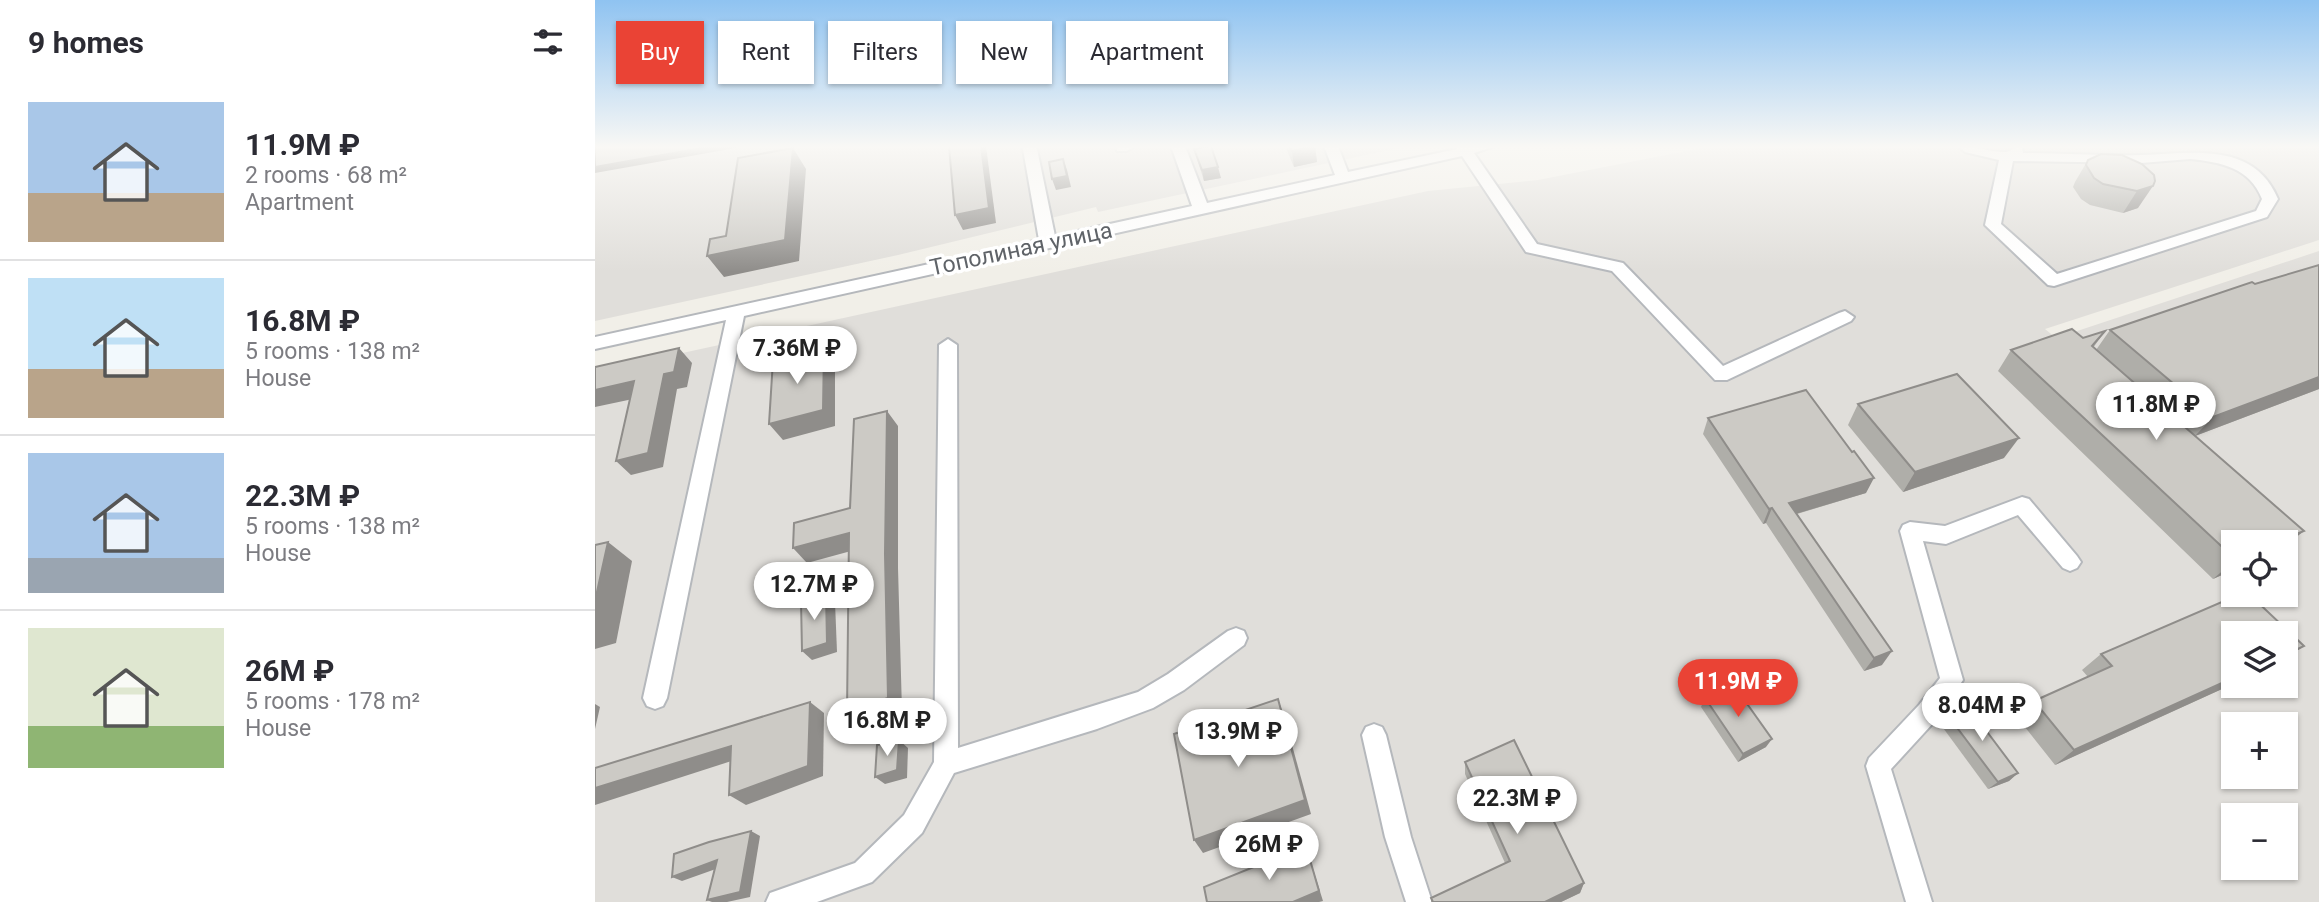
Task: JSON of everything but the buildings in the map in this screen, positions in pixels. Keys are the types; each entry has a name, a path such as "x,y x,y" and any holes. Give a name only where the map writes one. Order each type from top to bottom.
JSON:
{"street":[{"path":"1037,188 1048,243"},
{"path":"1193,188 1201,209"},
{"name":"Тополиная улица","path":"595,343 1297,188"},
{"path":"1491,188 1532,248 1617,267 1721,375 1845,317"},
{"path":"2001,188 1993,225 2054,281 2262,214 2270,199 2267,188"},
{"path":"655,698 736,312"},
{"path":"779,902 863,873 912,824 946,764 948,345"},
{"path":"1919,902 1878,766 1927,713 1952,680 1910,531 1946,535 2022,506 2070,562"},
{"path":"946,764 1097,718 1145,700 1176,682 1236,638"},
{"path":"1374,736 1398,837 1419,902"}],"shaded area":[{"path":"595,188 1210,188 1098,212 1096,207 898,255 595,321"},
{"path":"1457,188 2319,188 2319,240 2045,329 2056,338 2319,251 2319,902 595,902 595,372 1428,191"}]}
